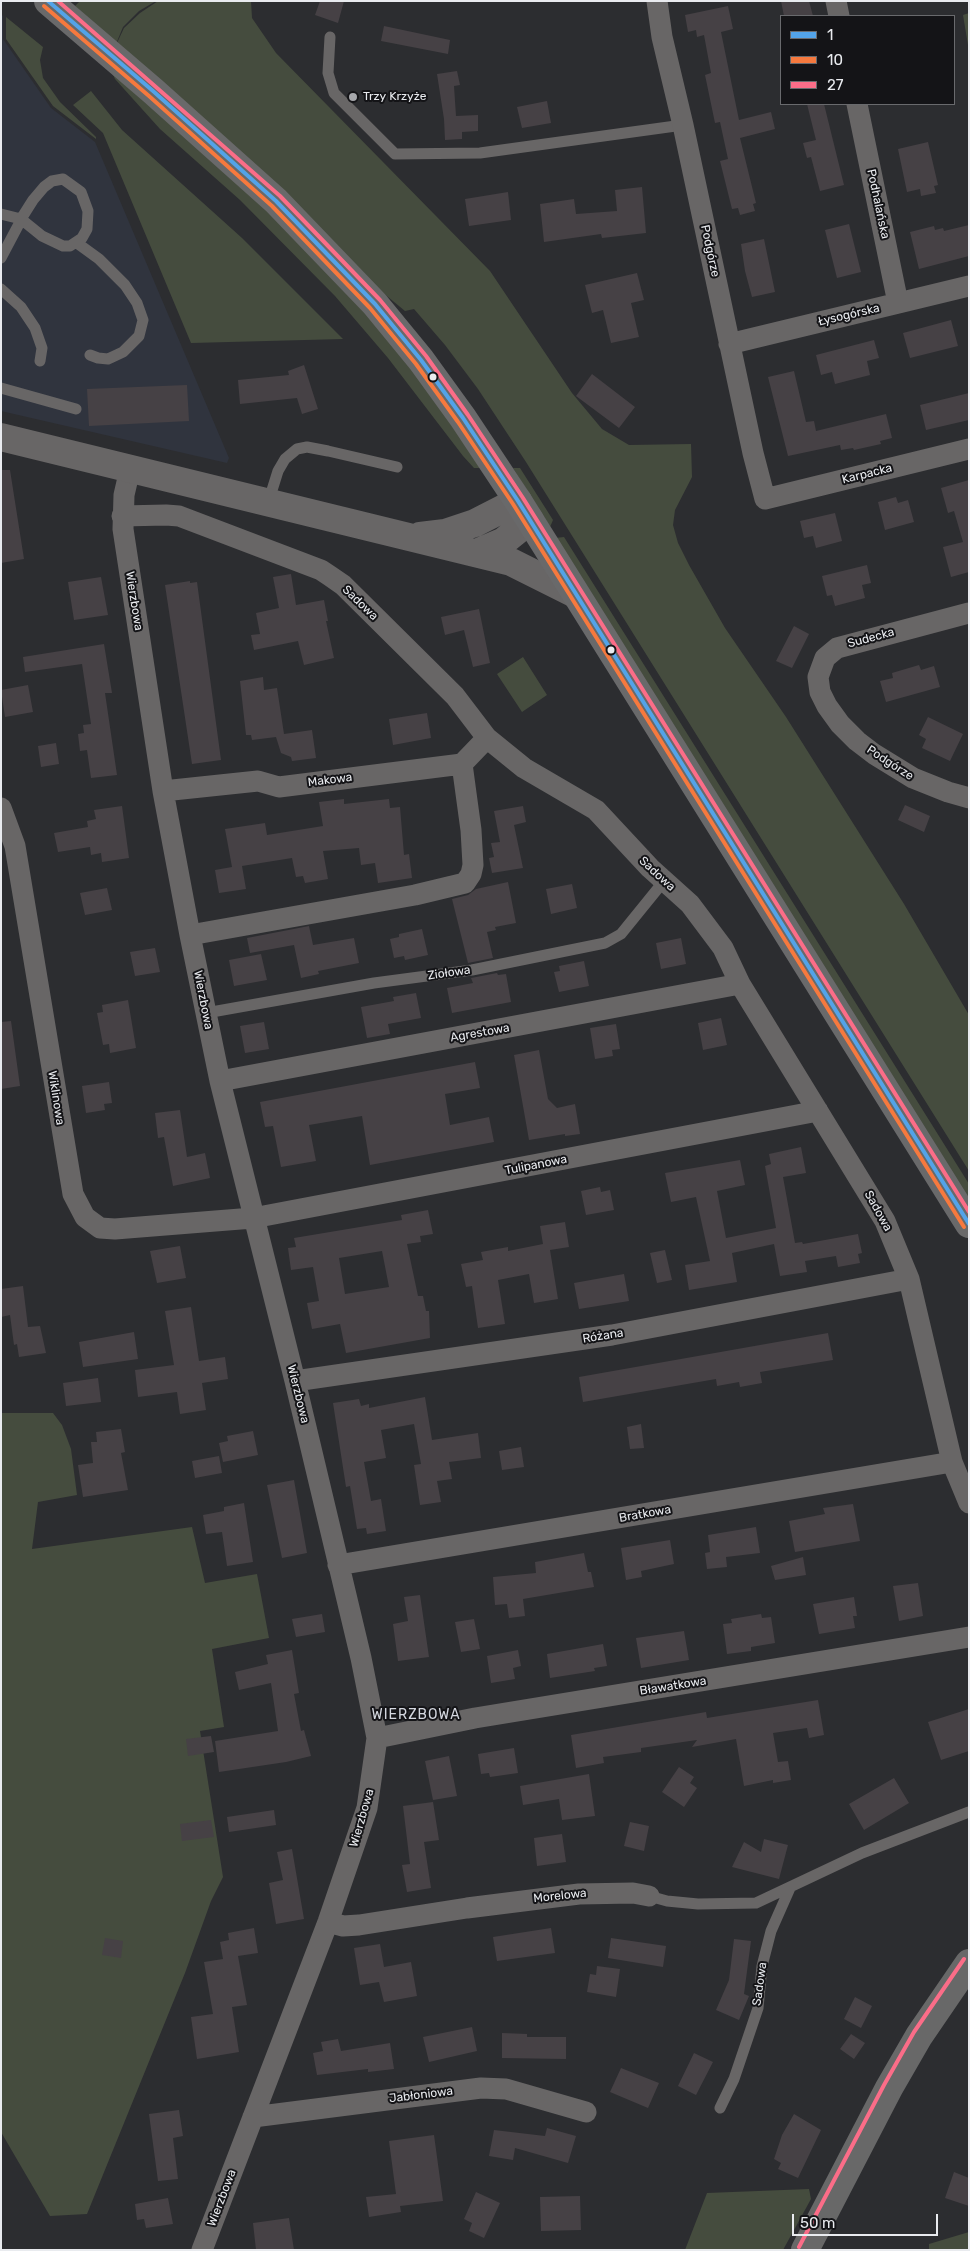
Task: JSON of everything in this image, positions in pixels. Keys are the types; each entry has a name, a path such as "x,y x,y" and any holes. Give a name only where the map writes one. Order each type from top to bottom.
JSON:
{"main road":[{"path":"48,1 276,201 374,304 421,360 463,418 524,511 969,1224"},
{"path":"805,2250 893,2081 919,2036 969,1963"}],"street":[{"name":"Podgórze","path":"657,1 662,37 765,499"},
{"path":"836,1 839,15"},
{"name":"Podhalańska","path":"857,105 898,303"},
{"name":"Łysogórska","path":"729,344 969,286"},
{"path":"1,437 510,562 575,594"},
{"name":"Karpacka","path":"765,499 969,450"},
{"path":"122,516 124,495 130,469"},
{"path":"409,537 445,533 492,516 524,511"},
{"path":"476,553 504,540 524,511"},
{"name":"Sadowa","path":"122,516 179,516 330,576 343,585 455,696 487,738 524,768 596,810 650,868 690,904 723,948 740,984 885,1221 909,1279 952,1462 969,1503"},
{"name":"Wierzbowa","path":"122,516 163,791 220,1081 295,1381 361,1658 377,1738 367,1808 328,1922 202,2250"},
{"name":"Sudecka","path":"827,706 820,692 819,671 825,658 838,648 853,642 969,613"},
{"name":"Podgórze","path":"827,706 840,724 857,741 894,767 934,788 969,798"},
{"path":"190,935 414,895 465,883 471,874 473,865 471,830 462,764 487,738"},
{"name":"Makowa","path":"163,791 258,781 279,787 462,764"},
{"name":"Wiklinowa","path":"1,808 15,846 68,1174 78,1208 92,1224 109,1229 254,1218"},
{"name":"Agrestowa","path":"220,1081 740,984"},
{"name":"Tulipanowa","path":"254,1218 818,1111"},
{"name":"Różana","path":"295,1381 612,1335 909,1279"},
{"name":"Bratkowa","path":"338,1565 952,1462"},
{"name":"Bławatkowa","path":"377,1738 485,1716 969,1637"},
{"name":"Morelowa","path":"328,1922 343,1926 359,1925 467,1908 579,1894 634,1893 649,1896"},
{"name":"Jabłoniowa","path":"253,2117 482,2088 506,2089 586,2112"}],"lane":[{"path":"330,37 328,73 334,93 394,154 480,153 683,126"},
{"path":"1,214 21,220 42,236 63,246 77,243 87,229 88,211 81,192 64,179 52,181 44,187 21,220 1,258"},
{"path":"77,243 99,259 125,285 137,303 143,320 138,336 123,352 108,359 90,355"},
{"path":"1,290 20,308 35,328 42,348 40,361"},
{"path":"1,388 76,409"},
{"path":"268,503 278,471 285,459 297,449 307,447 328,450 397,467"},
{"name":"Ziołowa","path":"206,1013 374,983 472,970 605,943 621,934 664,881"},
{"name":"Morelowa","path":"649,1896 688,1903 748,1904 765,1900 862,1853 969,1812"},
{"name":"Sadowa","path":"720,2108 734,2079 758,2008 762,1966 771,1931 790,1888"}],"shaded area":[{"path":"1,14 3,16 3,39 51,108 95,142 229,458 227,463 1,411"}],"green space":[{"path":"80,1 156,1 139,11 123,27 116,44 75,6"},
{"path":"158,1 251,1 252,18 276,53 490,271 572,393 602,429 629,445 691,444 692,477 675,510 673,525 678,543 725,628 786,717 904,904 969,1015 969,1171 526,462 478,389 445,345 414,309 405,311 365,278 116,45 124,28 140,13"},
{"path":"969,13 969,51 963,15"},
{"path":"6,17 43,47 40,60 43,78 60,102 96,139 53,106 6,39"},
{"path":"111,70 258,199 366,312 429,387 483,468 474,468 463,456 388,358 335,296 240,200 160,129 115,79"},
{"path":"91,91 122,130 242,238 343,339 191,343 103,133 73,105"},
{"path":"513,468 520,468 553,520 550,527"},
{"path":"564,537 969,1184 969,1200 555,538"},
{"path":"523,657 547,695 522,712 497,674"},
{"path":"1,1413 53,1413 62,1425 71,1449 77,1495 38,1502 32,1549 192,1527 205,1583 257,1574 269,1638 212,1649 224,1727 200,1731 223,1877 211,1901 185,1973 87,2214 50,2216 1,2132"},
{"path":"809,2189 811,2199 783,2250 685,2250 707,2193"},
{"path":"969,2232 969,2250 929,2250 929,2244"}],"building":[{"path":"320,1 344,1 338,23 315,15"},
{"path":"781,1 809,1 813,15 784,15"},
{"path":"728,6 733,29 721,32 739,120 771,112 775,129 740,138 756,203 753,204 755,211 740,215 738,208 732,209 720,161 728,159 720,122 715,123 705,75 711,73 704,35 697,37 696,30 688,32 685,15"},
{"path":"384,26 450,40 448,54 381,41"},
{"path":"457,71 460,85 454,86 456,116 478,115 478,131 462,132 462,139 445,140 444,119 437,74"},
{"path":"547,101 551,123 522,128 517,107"},
{"path":"807,105 824,105 844,185 820,191 811,157 807,158 803,143 816,140"},
{"path":"928,142 938,185 934,186 936,193 921,196 920,189 907,192 898,149"},
{"path":"642,187 646,233 602,238 601,234 544,242 540,204 574,199 576,214 617,211 615,190"},
{"path":"508,192 511,220 469,226 465,199"},
{"path":"849,224 861,272 837,278 825,230"},
{"path":"969,225 969,256 919,269 910,232 934,226 935,230 943,228 944,231"},
{"path":"764,239 775,292 752,297 745,271 741,244"},
{"path":"637,273 644,300 631,303 639,337 611,343 603,310 592,313 585,285"},
{"path":"951,320 958,346 910,358 903,333"},
{"path":"874,340 879,358 867,361 870,375 835,384 832,372 821,375 816,355"},
{"path":"304,365 318,409 302,414 297,398 240,404 238,380 289,375 288,371"},
{"path":"794,371 806,422 814,421 816,431 886,414 892,438 880,441 881,444 854,450 853,448 841,450 840,445 788,456 768,377"},
{"path":"592,374 635,407 619,428 576,396"},
{"path":"187,385 189,421 89,426 87,389"},
{"path":"969,393 969,420 926,430 920,405"},
{"path":"1,470 10,470 24,559 1,563"},
{"path":"969,480 969,572 951,577 943,547 963,542 954,511 948,513 941,488"},
{"path":"896,497 898,503 908,500 914,522 885,530 878,502"},
{"path":"835,513 842,541 816,548 813,536 804,538 800,521"},
{"path":"867,565 871,583 862,585 865,598 835,606 832,595 827,596 822,576"},
{"path":"291,574 296,605 324,600 328,621 326,621 334,658 304,665 298,641 254,650 251,635 260,634 256,613 279,608 273,577"},
{"path":"101,577 108,615 74,620 68,582"},
{"path":"190,581 190,583 197,582 221,760 192,764 165,585"},
{"path":"479,609 490,663 473,667 464,630 445,635 441,617"},
{"path":"794,626 809,634 792,668 776,661"},
{"path":"104,644 112,693 105,693 117,775 91,778 87,750 80,751 78,734 84,733 83,725 91,724 82,664 25,672 23,657"},
{"path":"919,665 921,670 934,666 940,687 886,702 880,681 893,678 892,673"},
{"path":"263,677 264,690 277,688 284,734 312,730 316,758 292,761 291,757 281,753 276,737 252,740 251,735 246,735 240,681"},
{"path":"28,685 33,712 5,717 1,690"},
{"path":"427,713 431,738 393,745 389,719"},
{"path":"928,717 963,734 950,761 922,748 926,739 919,735"},
{"path":"56,743 59,764 41,767 38,746"},
{"path":"344,799 344,804 389,799 390,808 400,807 404,855 409,854 412,878 378,883 375,863 361,865 359,848 323,851 328,879 305,883 303,876 296,877 292,858 242,866 246,889 219,893 215,870 232,867 225,829 265,823 267,835 323,826 319,802"},
{"path":"905,805 930,816 924,832 898,820"},
{"path":"122,806 129,858 102,862 101,853 91,855 90,847 58,852 54,833 88,827 87,821 96,819 94,810"},
{"path":"523,806 526,822 514,825 523,868 492,873 489,858 494,857 491,843 500,842 494,811"},
{"path":"508,882 516,923 495,927 496,930 487,932 493,958 468,963 452,899 468,895 476,889"},
{"path":"572,884 577,908 551,914 546,889"},
{"path":"107,888 112,910 85,915 80,893"},
{"path":"309,926 313,945 354,938 359,963 318,971 319,974 301,978 294,945 250,953 247,938"},
{"path":"422,929 428,955 405,960 404,956 394,958 390,939 399,937 399,934"},
{"path":"681,938 686,964 661,969 656,943"},
{"path":"155,948 160,972 135,976 130,952"},
{"path":"261,954 267,980 234,986 229,960"},
{"path":"584,961 589,986 559,992 554,972 560,971 559,966"},
{"path":"497,973 498,975 506,974 511,1002 452,1013 447,988 473,983 471,978"},
{"path":"416,993 421,1018 388,1024 390,1034 367,1038 361,1007 394,1001 393,997"},
{"path":"128,1000 136,1048 110,1053 109,1044 103,1045 97,1013 103,1012 102,1005"},
{"path":"721,1018 727,1045 703,1050 698,1023"},
{"path":"11,1021 20,1086 1,1089 1,1022"},
{"path":"264,1022 269,1049 245,1053 240,1026"},
{"path":"616,1024 620,1049 612,1050 613,1056 595,1059 590,1028"},
{"path":"539,1050 548,1099 557,1108 575,1104 580,1134 565,1136 565,1134 529,1140 514,1055"},
{"path":"475,1062 480,1088 445,1094 450,1125 489,1117 494,1142 370,1165 362,1116 309,1125 316,1161 281,1167 273,1126 265,1127 260,1102"},
{"path":"109,1082 112,1103 104,1104 105,1110 86,1113 82,1086"},
{"path":"180,1110 187,1157 205,1153 210,1178 173,1186 164,1137 158,1138 155,1113"},
{"path":"801,1147 806,1173 783,1177 795,1243 802,1242 803,1244 858,1234 862,1253 858,1254 860,1263 838,1267 836,1256 805,1261 807,1272 780,1276 774,1244 732,1253 737,1282 689,1290 685,1265 710,1261 696,1197 671,1202 665,1173 740,1160 745,1185 717,1191 726,1238 776,1228 765,1166 771,1164 769,1154"},
{"path":"600,1187 601,1192 610,1190 614,1210 586,1215 581,1191"},
{"path":"428,1210 433,1234 420,1236 421,1242 407,1244 418,1296 423,1296 426,1311 429,1311 430,1338 346,1353 340,1324 312,1329 307,1303 319,1301 313,1267 291,1270 288,1248 296,1247 294,1238 402,1220 401,1215","holes":["382,1251 389,1287 345,1294 339,1258"]},
{"path":"565,1222 569,1247 550,1250 558,1299 534,1303 529,1274 498,1280 505,1324 478,1328 472,1286 466,1287 461,1264 483,1260 481,1252 508,1247 508,1251 543,1244 540,1226"},
{"path":"180,1246 186,1278 157,1283 150,1251"},
{"path":"665,1250 672,1280 657,1283 650,1253"},
{"path":"624,1274 629,1301 579,1309 574,1283"},
{"path":"23,1286 28,1327 40,1326 46,1353 19,1357 17,1344 14,1345 10,1315 1,1317 1,1289"},
{"path":"191,1307 199,1361 225,1357 228,1379 202,1383 206,1410 180,1414 177,1392 138,1397 135,1370 174,1365 165,1311"},
{"path":"134,1332 138,1359 83,1367 79,1342"},
{"path":"828,1333 833,1360 760,1372 762,1383 740,1387 739,1382 717,1386 716,1379 583,1402 579,1377"},
{"path":"98,1378 101,1402 66,1406 63,1383"},
{"path":"425,1397 432,1440 478,1433 481,1458 449,1462 452,1479 437,1481 441,1502 420,1505 414,1465 421,1464 414,1424 381,1430 386,1458 364,1462 371,1501 381,1499 386,1531 367,1534 366,1528 357,1529 350,1486 346,1487 333,1403 359,1399 361,1406 369,1404 369,1408"},
{"path":"641,1424 644,1448 630,1449 627,1427"},
{"path":"121,1429 125,1452 121,1453 128,1490 83,1497 78,1465 93,1463 91,1442 97,1442 96,1432"},
{"path":"253,1431 258,1455 223,1462 219,1443 228,1441 227,1436"},
{"path":"521,1447 524,1467 502,1470 499,1451"},
{"path":"219,1456 222,1473 195,1478 192,1461"},
{"path":"294,1480 307,1553 282,1558 267,1485"},
{"path":"244,1503 253,1562 227,1566 222,1532 206,1534 203,1515 224,1511 224,1507"},
{"path":"853,1504 860,1541 795,1552 789,1521 825,1514 823,1508"},
{"path":"756,1527 760,1553 726,1557 727,1567 707,1569 705,1553 710,1552 708,1535"},
{"path":"670,1540 674,1564 641,1571 642,1577 626,1580 621,1548"},
{"path":"584,1553 588,1572 591,1572 594,1587 523,1599 525,1616 509,1618 507,1604 495,1605 493,1577 536,1573 535,1562"},
{"path":"803,1557 806,1575 775,1580 771,1566"},
{"path":"918,1583 923,1616 899,1621 893,1586"},
{"path":"420,1595 429,1657 398,1661 393,1624 408,1621 404,1597"},
{"path":"854,1597 857,1616 853,1616 855,1628 819,1634 813,1604"},
{"path":"322,1614 325,1632 296,1637 292,1619"},
{"path":"761,1614 762,1618 771,1617 775,1643 751,1647 751,1651 727,1654 723,1624 732,1623 731,1619"},
{"path":"474,1619 480,1649 461,1652 455,1622"},
{"path":"684,1631 689,1660 641,1668 636,1638"},
{"path":"603,1644 607,1666 594,1668 595,1671 550,1678 547,1654"},
{"path":"292,1650 299,1693 294,1694 301,1731 304,1730 311,1756 286,1762 219,1772 215,1741 278,1731 271,1683 239,1690 235,1672 268,1664 266,1655"},
{"path":"518,1650 521,1666 513,1668 515,1679 491,1683 487,1656"},
{"path":"818,1700 824,1735 809,1738 807,1728 773,1733 778,1762 788,1761 791,1780 773,1783 773,1780 744,1786 736,1739 692,1747 697,1740 641,1748 641,1752 603,1757 604,1763 576,1768 571,1735 706,1712 707,1718"},
{"path":"969,1709 969,1751 941,1760 928,1722"},
{"path":"211,1736 214,1752 188,1756 186,1739"},
{"path":"514,1748 518,1773 490,1777 489,1773 481,1774 478,1754"},
{"path":"449,1756 457,1796 433,1800 425,1761"},
{"path":"679,1767 694,1777 690,1783 697,1788 684,1807 662,1792"},
{"path":"589,1774 595,1816 562,1820 559,1799 523,1805 520,1786"},
{"path":"894,1778 909,1803 864,1830 849,1804"},
{"path":"433,1802 439,1840 424,1842 431,1888 407,1892 402,1865 410,1864 403,1806"},
{"path":"274,1810 276,1825 229,1832 227,1817"},
{"path":"211,1820 214,1837 182,1841 180,1824"},
{"path":"630,1822 649,1826 644,1851 624,1846"},
{"path":"562,1834 566,1862 537,1866 534,1838"},
{"path":"764,1839 788,1845 779,1879 732,1867 744,1842 761,1852"},
{"path":"292,1849 304,1919 276,1924 269,1883 283,1880 277,1852"},
{"path":"254,1928 258,1953 238,1956 247,2005 232,2007 239,2052 197,2059 191,2017 213,2014 204,1962 223,1959 220,1942 229,1940 228,1933"},
{"path":"551,1928 555,1953 497,1961 493,1937"},
{"path":"105,1938 123,1941 121,1958 102,1955"},
{"path":"611,1938 666,1946 663,1967 608,1958"},
{"path":"734,1939 751,1941 744,1994 749,1996 739,2020 716,2010 729,1980"},
{"path":"380,1944 384,1967 411,1962 417,1996 384,2002 379,1982 360,1985 354,1948"},
{"path":"597,1966 620,1969 616,1997 587,1992 590,1974 596,1975"},
{"path":"855,1997 872,2006 861,2028 844,2019"},
{"path":"472,2027 477,2051 429,2062 423,2037"},
{"path":"502,2033 527,2034 527,2037 566,2037 566,2059 502,2058"},
{"path":"851,2034 865,2043 854,2059 840,2049"},
{"path":"338,2039 341,2051 390,2043 394,2069 368,2072 368,2069 317,2075 313,2053 323,2051 321,2042"},
{"path":"694,2053 713,2062 696,2095 678,2086"},
{"path":"621,2068 659,2083 648,2108 610,2092"},
{"path":"179,2110 183,2136 173,2138 178,2179 158,2181 149,2114"},
{"path":"794,2114 821,2130 798,2178 778,2169 781,2163 774,2159 782,2135"},
{"path":"547,2128 576,2136 568,2163 515,2148 513,2160 489,2156 494,2130 545,2136"},
{"path":"434,2135 443,2201 400,2206 401,2212 369,2217 366,2197 396,2194 389,2141"},
{"path":"954,2172 969,2178 969,2206 945,2198"},
{"path":"476,2192 500,2203 484,2238 469,2231 472,2223 464,2219"},
{"path":"580,2196 581,2230 541,2231 540,2197"},
{"path":"168,2198 173,2224 146,2228 144,2219 137,2220 135,2204"},
{"path":"289,2218 294,2250 256,2250 253,2223"}],"transit line":[{"name":"1","path":"48,1 153,91 276,201 375,304 421,360 463,418 518,501 969,1224"},
{"name":"27","path":"58,1 280,196 380,300 426,356 523,498 969,1212"},
{"name":"10","path":"44,6 149,96 272,206 370,308 416,364 513,504 964,1227"},
{"name":"27","path":"799,2247 914,2032 964,1959"}],"place":[{"name":"Trzy Krzyże","path":"353,97"}],"district":[{"name":"WIERZBOWA","path":"416,1715"}]}
